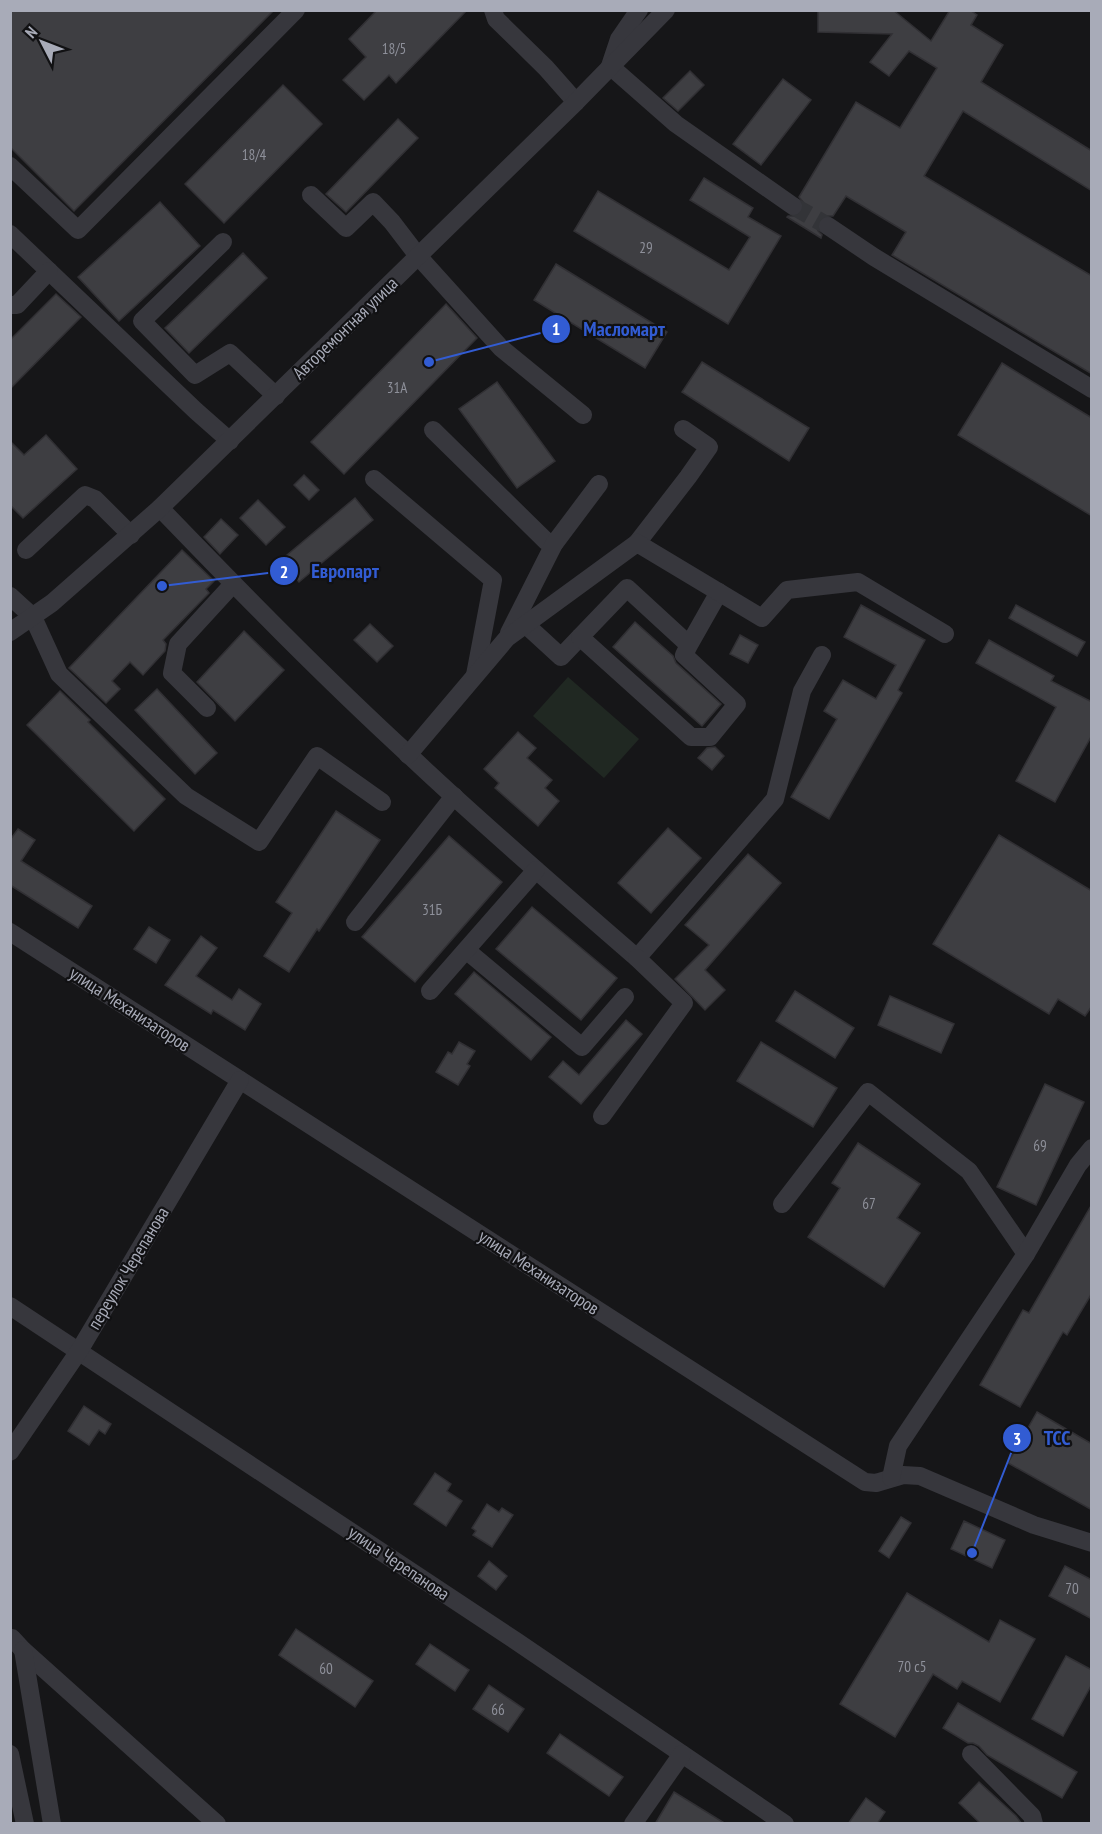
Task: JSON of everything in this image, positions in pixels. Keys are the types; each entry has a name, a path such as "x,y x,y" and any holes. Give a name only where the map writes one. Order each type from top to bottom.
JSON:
{"street":[{"path":"10,166 78,230 296,10"},
{"path":"494,10 496,19 576,102"},
{"path":"639,10 619,39 610,66 676,124 793,206"},
{"name":"Авторемонтная улица","path":"10,632 69,589 160,508 576,102 666,10"},
{"path":"311,195 346,228 373,202 501,348 583,415"},
{"path":"828,226 874,257 1092,389"},
{"path":"10,234 230,441"},
{"path":"223,242 142,321 195,375 230,353 276,396"},
{"path":"10,305 16,305 49,271"},
{"path":"507,638 638,543 709,447 683,429"},
{"path":"433,430 546,540 554,544"},
{"path":"374,479 493,580 475,678"},
{"path":"408,755 507,638 554,544 599,484"},
{"path":"26,550 85,495 94,499 131,535"},
{"path":"160,508 233,584 408,755 637,958 684,1003 602,1116"},
{"path":"638,543 762,618 787,590 858,582 945,634"},
{"path":"207,708 172,673 178,644 233,584"},
{"path":"525,624 561,657 627,588 689,645"},
{"path":"580,637 691,737 710,737 737,704 684,655 719,592"},
{"path":"10,596 33,617 60,674 186,796 259,842 317,756 382,802"},
{"path":"637,958 775,799 802,691 822,655"},
{"path":"355,922 454,796"},
{"path":"430,991 536,870"},
{"name":"улица Механизаторов","path":"10,932 865,1482 876,1483 903,1475 920,1476 1034,1525 1092,1543"},
{"path":"466,950 582,1047 625,998"},
{"name":"переулок Черепанова","path":"10,1452 79,1351 240,1080"},
{"path":"782,1204 868,1092 969,1171 1026,1254"},
{"path":"891,1478 898,1446 1026,1254 1078,1165 1092,1148"},
{"name":"улица Черепанова","path":"10,1306 785,1824"},
{"path":"14,1641 52,1824"},
{"path":"14,1641 217,1824"},
{"path":"10,1754 25,1824"},
{"path":"633,1824 682,1754"},
{"path":"971,1754 1032,1816 1034,1824"}],"shaded area":[{"path":"568,677 639,739 604,778 533,716"}],"building":[{"path":"10,10 274,10 74,211 10,147"},
{"path":"377,10 467,10 396,83 389,75 364,100 343,80 366,57 349,39"},
{"path":"818,10 893,10 931,41 950,10 970,10 977,15 971,25 1003,45 981,82 1092,151 1092,191 963,111 924,176 1092,276 1092,374 892,255 906,232 846,196 833,216 824,216 818,220 817,226 822,235 821,238 787,217 797,216 802,212 803,202 799,197 856,102 900,128 937,68 909,51 889,76 870,62 892,34 818,32"},
{"path":"690,71 704,85 678,111 663,98"},
{"path":"783,79 811,100 761,165 733,144"},
{"path":"283,85 322,124 224,223 185,184"},
{"path":"398,119 418,138 346,212 326,194"},
{"path":"704,178 753,208 748,217 781,236 728,324 574,231 598,191 729,270 750,237 690,200"},
{"path":"160,202 200,246 119,321 78,277"},
{"path":"243,253 267,278 189,353 165,328"},
{"path":"556,264 667,332 645,368 534,300"},
{"path":"56,294 81,317 10,389 10,340"},
{"path":"446,304 477,338 344,474 311,442"},
{"path":"702,362 809,428 789,461 682,392"},
{"path":"1002,363 1092,418 1092,516 958,435"},
{"path":"497,382 555,461 517,488 459,409"},
{"path":"46,435 77,469 23,518 10,505 10,441 24,455"},
{"path":"304,475 319,490 309,500 294,485"},
{"path":"355,498 373,520 299,582 281,560"},
{"path":"258,500 285,527 266,545 240,518"},
{"path":"221,519 238,535 220,554 204,537"},
{"path":"182,550 214,581 206,589 209,593 163,640 166,644 165,651 143,675 130,662 112,681 120,689 106,703 69,668"},
{"path":"861,605 925,640 898,690 902,693 829,819 791,797 837,719 824,711 843,680 876,699 896,665 844,637"},
{"path":"1016,605 1085,642 1077,656 1009,618"},
{"path":"635,622 721,704 702,726 613,647"},
{"path":"370,624 393,646 377,662 354,640"},
{"path":"244,631 284,670 235,721 197,682"},
{"path":"740,635 758,645 748,663 730,654"},
{"path":"989,640 1054,676 1051,681 1092,702 1092,735 1055,802 1016,781 1056,707 976,663"},
{"path":"157,689 217,753 195,774 135,710"},
{"path":"60,691 165,799 134,831 27,725"},
{"path":"518,732 536,748 527,758 552,780 545,788 559,801 538,826 495,788 499,783 484,769"},
{"path":"715,747 724,756 712,770 698,758 707,748"},
{"path":"336,811 380,840 289,972 264,956 292,913 276,902"},
{"path":"668,828 701,858 651,913 618,883"},
{"path":"18,829 35,840 21,861 92,906 78,928 10,885 10,840"},
{"path":"999,835 1092,891 1092,1006 1085,1016 1058,999 1049,1014 933,944"},
{"path":"449,836 502,882 415,982 362,937"},
{"path":"748,854 781,883 705,970 725,990 705,1010 675,979 709,945 685,925"},
{"path":"532,907 617,978 581,1020 496,949"},
{"path":"149,927 170,940 156,963 134,949"},
{"path":"201,936 217,948 196,976 232,1000 239,989 261,1004 245,1030 213,1010 211,1014 165,985"},
{"path":"474,972 551,1037 531,1060 455,994"},
{"path":"795,991 854,1028 835,1058 776,1021"},
{"path":"890,996 954,1024 941,1053 878,1025"},
{"path":"626,1020 642,1034 581,1104 549,1077 563,1061 579,1075"},
{"path":"459,1042 475,1051 467,1064 470,1066 458,1085 436,1072 448,1052 452,1054"},
{"path":"761,1042 837,1088 813,1127 737,1081"},
{"path":"1045,1084 1084,1102 1036,1205 997,1187"},
{"path":"858,1143 920,1184 897,1218 920,1233 884,1287 808,1237 840,1188 832,1183"},
{"path":"1092,1204 1092,1293 1067,1335 1063,1332 1020,1407 980,1385 1023,1310 1029,1313"},
{"path":"84,1406 111,1424 105,1434 99,1430 89,1445 68,1431"},
{"path":"1037,1412 1092,1444 1092,1510 1008,1463"},
{"path":"435,1473 451,1484 447,1491 462,1501 446,1526 414,1504"},
{"path":"487,1504 499,1512 502,1508 513,1515 492,1547 473,1535 476,1531 472,1528"},
{"path":"901,1517 911,1523 889,1558 879,1551"},
{"path":"964,1521 1005,1540 992,1568 951,1549"},
{"path":"489,1561 507,1576 496,1590 478,1576"},
{"path":"1065,1566 1092,1580 1092,1619 1049,1596"},
{"path":"907,1593 989,1642 1000,1620 1035,1639 1000,1702 962,1681 957,1689 933,1674 895,1737 840,1704"},
{"path":"296,1629 373,1681 355,1707 279,1655"},
{"path":"430,1644 469,1670 455,1691 416,1664"},
{"path":"1066,1656 1092,1670 1092,1684 1063,1736 1032,1719"},
{"path":"489,1685 524,1709 508,1732 473,1709"},
{"path":"958,1703 1077,1772 1062,1798 987,1755 979,1746 968,1743 943,1728"},
{"path":"560,1734 623,1777 609,1796 547,1753"},
{"path":"979,1782 1022,1824 981,1824 959,1803"},
{"path":"674,1792 726,1824 655,1824"},
{"path":"866,1798 885,1812 877,1824 848,1824"}],"tunnel":[{"path":"793,206 828,226"}],"place":[{"name":"Масломарт","path":"429,362"},
{"name":"Европарт","path":"162,586"},
{"name":"ТСС","path":"972,1553"}]}
